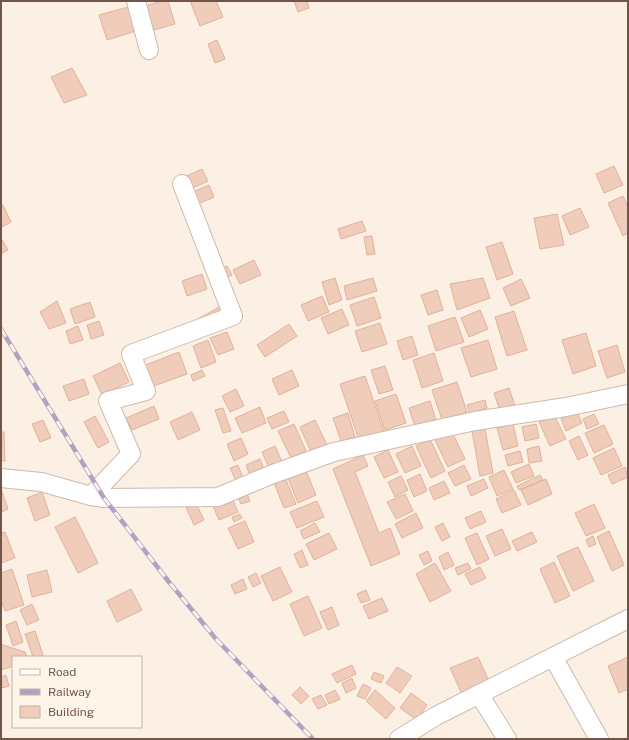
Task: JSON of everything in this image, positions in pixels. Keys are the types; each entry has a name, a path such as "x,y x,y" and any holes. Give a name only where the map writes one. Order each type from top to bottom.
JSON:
{"street":[{"path":"136,1 149,50"},
{"path":"91,496 131,454 108,401 146,391 131,354 233,316 182,184"},
{"path":"1,478 41,482 91,496 104,498 218,497 273,474 334,452 475,421 566,407 628,394"},
{"path":"399,739 436,716 628,619"},
{"path":"553,657 599,739"},
{"path":"479,694 507,739"}],"building":[{"path":"162,1 168,1 175,24 143,33 135,9"},
{"path":"190,1 216,1 223,17 200,26"},
{"path":"294,1 307,1 309,8 298,12"},
{"path":"132,6 139,30 107,40 99,15"},
{"path":"217,40 225,59 215,63 208,44"},
{"path":"72,68 87,95 64,103 51,77"},
{"path":"614,166 623,185 604,193 596,174"},
{"path":"202,169 208,181 182,193 176,181"},
{"path":"209,185 214,197 184,210 179,198"},
{"path":"623,196 628,207 628,233 623,236 608,203"},
{"path":"3,205 11,222 2,227 1,206"},
{"path":"580,208 589,227 570,235 562,216"},
{"path":"557,214 564,245 540,249 534,218"},
{"path":"362,221 366,231 341,239 338,229"},
{"path":"372,236 375,254 367,255 364,237"},
{"path":"1,238 8,250 1,254"},
{"path":"502,242 513,274 497,280 486,247"},
{"path":"254,260 261,275 240,284 233,270"},
{"path":"227,266 232,275 213,284 209,275"},
{"path":"202,274 207,289 187,296 182,281"},
{"path":"335,278 342,300 329,305 322,282"},
{"path":"373,278 377,291 347,300 344,286"},
{"path":"483,278 490,298 457,310 450,284"},
{"path":"521,279 530,298 511,306 503,288"},
{"path":"437,290 443,310 428,315 421,295"},
{"path":"322,296 329,312 308,321 301,305"},
{"path":"374,297 381,318 357,326 350,305"},
{"path":"57,301 66,323 49,329 40,312"},
{"path":"90,302 95,317 75,324 70,309"},
{"path":"223,305 229,317 205,331 198,319"},
{"path":"342,309 349,325 328,334 321,318"},
{"path":"480,310 488,329 469,337 461,318"},
{"path":"514,311 527,350 507,356 495,317"},
{"path":"455,317 464,342 436,351 428,326"},
{"path":"99,321 104,335 91,339 87,325"},
{"path":"380,323 387,344 362,352 355,331"},
{"path":"289,324 297,336 265,357 257,345"},
{"path":"78,326 83,340 70,344 66,331"},
{"path":"227,332 234,349 218,355 210,338"},
{"path":"586,333 596,366 573,374 562,340"},
{"path":"412,336 418,355 403,360 397,341"},
{"path":"208,340 216,362 201,368 193,346"},
{"path":"488,340 497,369 471,377 461,348"},
{"path":"617,345 625,372 607,378 598,351"},
{"path":"179,352 187,374 151,387 143,366"},
{"path":"434,353 443,381 422,388 413,360"},
{"path":"120,363 129,382 102,395 93,376"},
{"path":"385,366 393,390 379,394 371,370"},
{"path":"202,370 205,376 193,381 191,375"},
{"path":"292,370 299,386 279,395 272,379"},
{"path":"365,376 384,432 359,440 340,384"},
{"path":"84,379 89,394 69,401 63,386"},
{"path":"457,382 467,412 442,420 432,390"},
{"path":"509,388 515,406 500,411 494,393"},
{"path":"236,389 244,406 230,412 222,396"},
{"path":"396,394 406,423 385,430 375,401"},
{"path":"485,400 487,408 470,414 467,405"},
{"path":"430,401 436,420 415,427 409,408"},
{"path":"154,406 159,419 132,430 126,418"},
{"path":"260,407 266,423 242,433 235,418"},
{"path":"223,408 231,431 223,433 215,410"},
{"path":"284,411 289,422 272,429 267,418"},
{"path":"192,412 200,430 178,440 170,422"},
{"path":"577,412 582,423 566,431 561,419"},
{"path":"348,413 355,437 341,441 333,418"},
{"path":"594,414 599,424 587,429 583,419"},
{"path":"554,415 566,439 550,446 539,422"},
{"path":"95,416 109,442 98,448 84,422"},
{"path":"43,420 51,438 40,442 32,424"},
{"path":"315,420 328,447 312,454 300,427"},
{"path":"294,424 306,451 291,458 278,431"},
{"path":"513,424 518,446 503,450 497,428"},
{"path":"536,424 539,438 525,441 522,427"},
{"path":"604,425 613,444 594,453 585,433"},
{"path":"485,429 493,473 480,476 472,431"},
{"path":"451,430 465,459 448,467 434,438"},
{"path":"1,432 4,432 5,461 1,461"},
{"path":"579,436 588,455 578,460 569,441"},
{"path":"241,438 248,454 234,461 227,444"},
{"path":"430,439 445,471 431,478 416,446"},
{"path":"275,446 282,462 269,468 262,452"},
{"path":"412,446 421,466 405,473 396,454"},
{"path":"539,446 542,461 529,463 527,449"},
{"path":"614,448 622,466 601,475 593,458"},
{"path":"388,450 398,472 384,478 374,457"},
{"path":"520,451 523,462 508,466 505,455"},
{"path":"363,455 368,466 355,472 379,533 390,528 400,554 371,566 333,469"},
{"path":"260,459 264,469 250,476 246,465"},
{"path":"529,464 534,476 516,483 511,472"},
{"path":"238,465 243,478 236,481 230,468"},
{"path":"464,465 471,479 455,486 448,473"},
{"path":"625,467 628,477 612,484 608,475"},
{"path":"504,470 513,489 497,496 489,477"},
{"path":"306,471 316,495 298,503 288,478"},
{"path":"420,474 427,491 414,497 407,480"},
{"path":"284,475 296,504 284,508 273,480"},
{"path":"540,475 543,480 519,490 517,486"},
{"path":"401,476 408,490 395,497 388,482"},
{"path":"484,479 488,488 471,496 467,486"},
{"path":"546,479 552,494 528,505 521,490"},
{"path":"444,481 450,493 434,500 429,488"},
{"path":"1,489 8,509 1,512"},
{"path":"245,489 250,501 241,504 236,493"},
{"path":"514,490 521,505 502,513 496,499"},
{"path":"42,492 50,515 35,521 27,498"},
{"path":"405,494 413,511 396,519 387,502"},
{"path":"232,498 238,512 219,520 213,506"},
{"path":"317,501 324,517 297,528 290,512"},
{"path":"196,503 204,520 194,525 186,507"},
{"path":"594,504 605,528 586,536 575,513"},
{"path":"481,511 486,522 470,529 465,518"},
{"path":"416,513 423,528 402,538 395,524"},
{"path":"240,514 242,518 234,522 232,517"},
{"path":"75,517 98,563 78,573 55,527"},
{"path":"245,521 254,542 238,549 228,528"},
{"path":"315,523 320,532 304,539 300,531"},
{"path":"443,523 450,537 442,541 435,527"},
{"path":"502,529 511,549 495,556 486,536"},
{"path":"609,531 624,565 612,571 597,537"},
{"path":"5,532 15,558 1,563 1,533"},
{"path":"532,532 537,542 517,551 512,541"},
{"path":"329,533 337,549 314,560 306,544"},
{"path":"477,533 489,559 477,565 465,538"},
{"path":"593,536 596,544 589,547 586,540"},
{"path":"578,547 594,581 573,591 557,556"},
{"path":"302,550 308,565 300,568 294,554"},
{"path":"428,551 432,561 424,565 419,555"},
{"path":"448,552 454,565 444,570 439,557"},
{"path":"554,562 570,596 555,603 540,569"},
{"path":"435,563 451,591 430,602 416,574"},
{"path":"468,563 471,569 458,575 455,568"},
{"path":"280,567 292,592 273,601 261,576"},
{"path":"480,567 486,578 471,585 465,574"},
{"path":"12,569 24,605 5,611 1,600 1,573"},
{"path":"47,570 52,592 32,597 27,575"},
{"path":"256,573 261,583 253,587 248,577"},
{"path":"243,579 247,589 235,594 231,585"},
{"path":"131,589 142,610 117,622 107,601"},
{"path":"366,590 370,600 361,603 357,594"},
{"path":"308,596 322,628 304,636 290,604"},
{"path":"382,598 388,611 369,619 363,606"},
{"path":"32,604 39,620 27,625 20,610"},
{"path":"332,607 339,625 328,630 320,612"},
{"path":"16,621 23,642 13,646 6,625"},
{"path":"35,631 43,655 33,656 25,634"},
{"path":"1,645 25,652 27,656 12,656 12,666 1,670"},
{"path":"478,657 494,692 467,705 450,668"},
{"path":"628,657 628,689 619,693 608,666"},
{"path":"352,665 356,674 337,683 332,674"},
{"path":"397,667 412,676 400,693 386,683"},
{"path":"374,672 384,676 381,683 371,679"},
{"path":"6,675 9,686 2,688 1,677"},
{"path":"352,678 356,688 346,693 342,683"},
{"path":"363,684 371,688 365,699 357,696"},
{"path":"300,687 309,696 301,704 292,695"},
{"path":"335,690 340,699 329,704 325,695"},
{"path":"375,690 395,708 386,719 366,701"},
{"path":"411,693 427,705 417,720 400,708"},
{"path":"321,695 327,705 318,709 312,699"}],"railway":[{"path":"1,329 104,498 169,582 216,639 313,739"}]}
